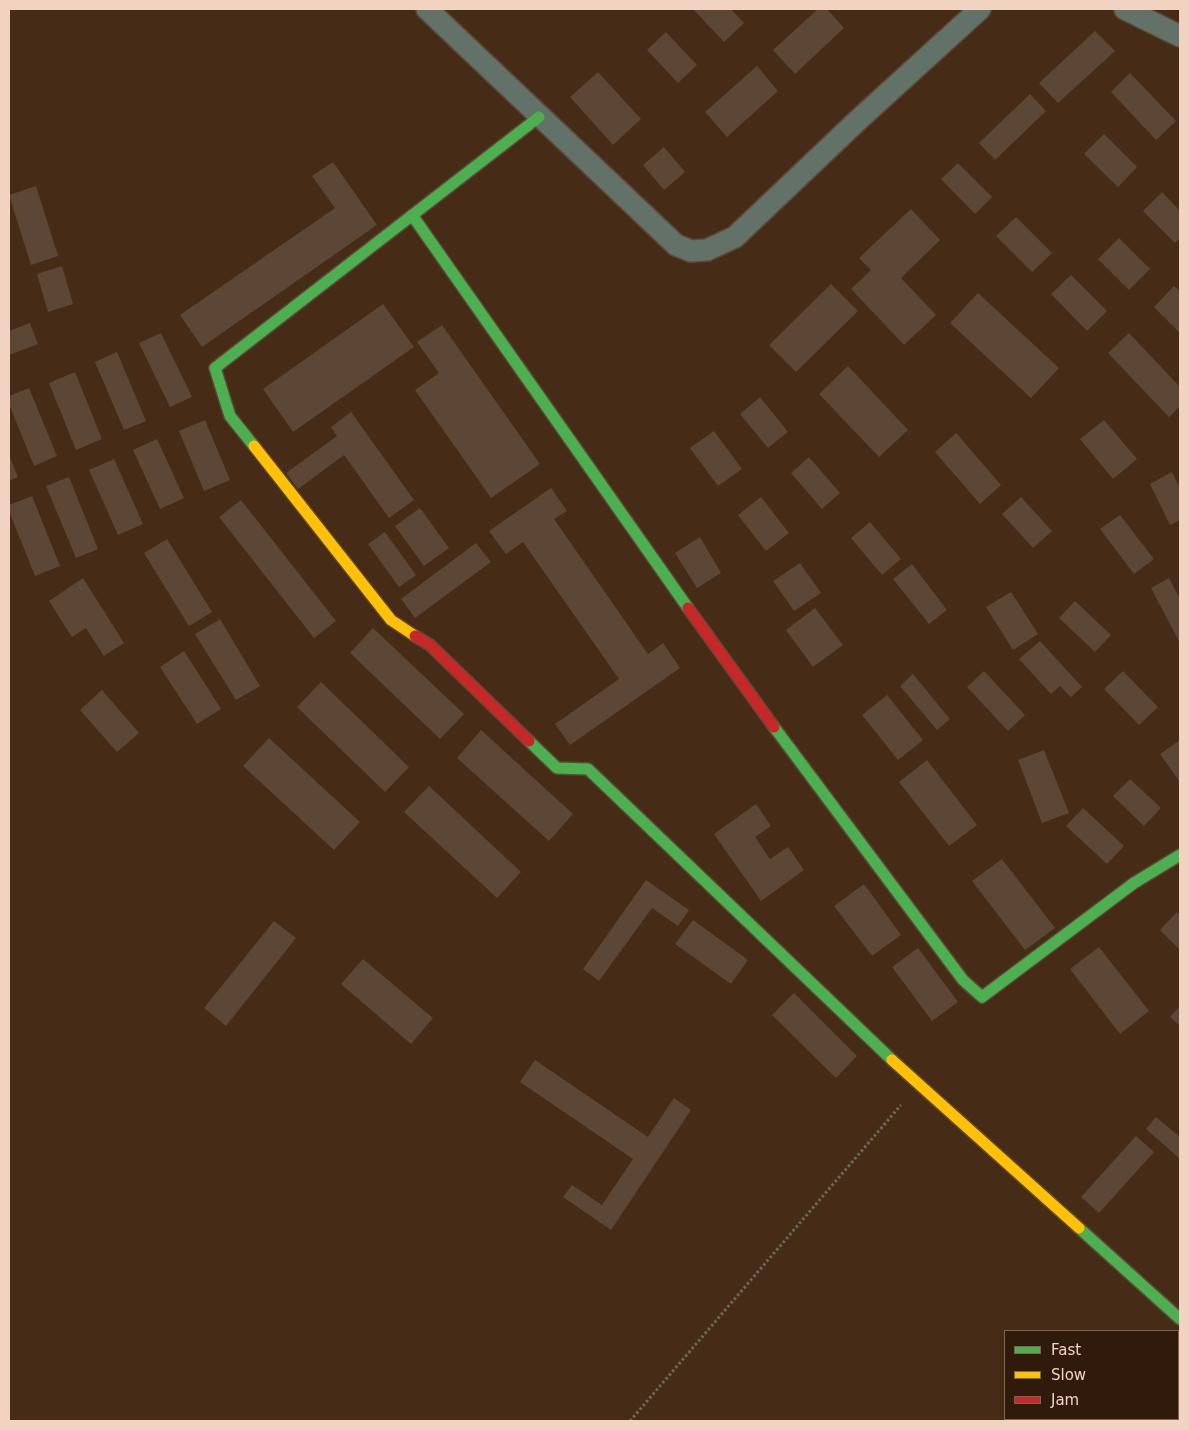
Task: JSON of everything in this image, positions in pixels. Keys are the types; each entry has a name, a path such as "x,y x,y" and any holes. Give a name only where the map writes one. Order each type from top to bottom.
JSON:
{"street":[{"path":"427,9 676,245 691,251 707,250 735,237 856,122 980,9"},
{"path":"1125,9 1180,36"},
{"path":"539,117 215,368 230,416 391,620 430,645 557,768 588,768 918,1085 1180,1319"},
{"path":"412,215 724,660 963,980 982,998 1134,883 1180,855"}],"path":[{"path":"630,1421 918,1085"}],"building":[{"path":"693,9 731,9 744,23 724,42"},
{"path":"818,9 827,9 844,28 795,74 773,50"},
{"path":"1095,31 1115,51 1058,103 1039,83"},
{"path":"666,32 697,65 678,83 647,50"},
{"path":"757,66 778,91 727,137 705,112"},
{"path":"598,72 641,119 613,145 570,97"},
{"path":"1130,73 1176,121 1156,140 1111,92"},
{"path":"1030,94 1046,111 995,160 979,143"},
{"path":"1104,134 1137,167 1118,187 1084,154"},
{"path":"664,147 685,172 664,190 643,165"},
{"path":"333,162 377,225 202,347 180,315 335,208 312,176"},
{"path":"958,163 992,197 975,214 941,179"},
{"path":"36,186 58,256 31,265 9,195"},
{"path":"1162,192 1180,211 1180,238 1175,243 1143,211"},
{"path":"911,209 940,240 901,278 936,315 904,345 851,289 871,270 859,258"},
{"path":"1016,217 1052,253 1032,272 996,236"},
{"path":"1119,238 1150,269 1129,290 1098,259"},
{"path":"62,266 73,304 48,312 37,274"},
{"path":"1071,275 1107,311 1087,331 1051,294"},
{"path":"831,284 858,311 796,372 769,345"},
{"path":"1174,286 1180,291 1180,333 1154,307"},
{"path":"978,293 1059,368 1031,398 950,323"},
{"path":"383,304 414,347 293,432 263,389"},
{"path":"30,323 38,344 9,355 9,331"},
{"path":"442,325 540,464 491,498 415,390 439,373 417,342"},
{"path":"161,333 192,397 170,407 139,343"},
{"path":"1129,333 1180,387 1180,406 1169,417 1108,353"},
{"path":"117,352 146,421 124,430 95,362"},
{"path":"848,366 908,430 879,457 819,394"},
{"path":"75,372 102,439 76,450 49,383"},
{"path":"29,388 57,456 34,466 9,404 9,396"},
{"path":"760,397 788,432 768,448 740,414"},
{"path":"351,412 414,500 389,518 344,455 298,489 286,473 337,436 331,427"},
{"path":"205,420 230,480 204,491 179,431"},
{"path":"1104,420 1137,459 1113,479 1080,439"},
{"path":"714,431 742,469 718,486 690,448"},
{"path":"956,433 1001,485 980,504 935,452"},
{"path":"157,439 184,498 160,509 133,450"},
{"path":"9,455 18,477 9,481"},
{"path":"809,457 840,493 822,509 791,473"},
{"path":"114,459 143,524 118,535 89,470"},
{"path":"1172,472 1180,488 1180,520 1170,525 1150,484"},
{"path":"69,477 98,549 76,558 46,486"},
{"path":"551,488 567,511 554,519 648,654 663,643 680,668 570,745 555,724 619,679 523,542 506,554 489,531"},
{"path":"32,496 60,566 35,576 9,511 9,505"},
{"path":"761,497 789,533 766,551 738,515"},
{"path":"1021,497 1052,531 1033,548 1002,514"},
{"path":"241,500 336,621 314,638 219,517"},
{"path":"420,508 449,548 424,566 395,526"},
{"path":"1120,515 1154,559 1134,574 1100,529"},
{"path":"870,522 901,559 882,575 851,538"},
{"path":"385,532 416,575 399,587 368,544"},
{"path":"700,537 721,573 697,588 675,553"},
{"path":"167,539 212,612 189,626 144,553"},
{"path":"476,543 491,562 415,618 401,599"},
{"path":"800,563 821,593 794,611 773,581"},
{"path":"912,564 947,610 929,624 893,579"},
{"path":"83,578 124,643 104,656 86,628 72,637 49,601"},
{"path":"1169,578 1180,599 1180,643 1151,588"},
{"path":"1011,592 1038,634 1013,650 986,607"},
{"path":"1075,601 1111,635 1095,652 1059,618"},
{"path":"815,608 843,645 813,667 786,630"},
{"path":"220,619 260,686 236,700 195,634"},
{"path":"373,628 464,714 440,739 350,653"},
{"path":"1040,641 1082,687 1071,697 1060,686 1051,694 1019,659"},
{"path":"184,651 221,709 197,724 160,667"},
{"path":"984,671 1025,715 1008,731 967,687"},
{"path":"1123,671 1158,707 1139,725 1104,689"},
{"path":"913,674 950,719 937,730 900,686"},
{"path":"321,682 409,767 385,792 297,707"},
{"path":"102,690 139,733 117,752 80,710"},
{"path":"887,695 923,740 898,760 862,715"},
{"path":"481,730 573,814 549,841 457,758"},
{"path":"269,738 360,822 334,850 243,766"},
{"path":"1180,740 1180,782 1160,754"},
{"path":"1044,750 1069,813 1042,823 1018,760"},
{"path":"927,760 977,825 949,846 899,782"},
{"path":"1130,779 1161,808 1144,826 1113,796"},
{"path":"429,786 521,872 497,898 404,812"},
{"path":"756,804 771,826 755,837 770,859 788,847 804,870 761,901 714,834"},
{"path":"1083,808 1124,846 1107,864 1066,826"},
{"path":"1002,859 1055,928 1025,950 972,881"},
{"path":"646,880 689,910 678,926 652,908 599,981 583,969"},
{"path":"864,884 901,935 872,956 834,906"},
{"path":"1177,912 1180,915 1180,950 1160,930"},
{"path":"693,920 748,960 731,984 675,944"},
{"path":"274,921 296,938 226,1026 204,1008"},
{"path":"1099,947 1149,1011 1120,1034 1070,969"},
{"path":"918,948 958,1002 932,1021 892,967"},
{"path":"363,959 433,1018 411,1044 341,984"},
{"path":"794,993 857,1056 836,1078 772,1015"},
{"path":"1180,1006 1180,1026 1170,1017"},
{"path":"535,1060 648,1137 674,1098 691,1110 611,1230 563,1197 572,1185 602,1205 633,1159 520,1082"},
{"path":"1156,1117 1180,1137 1180,1159 1146,1129"},
{"path":"1136,1136 1154,1152 1099,1213 1081,1197"}],"traffic: fast":[{"path":"254,446 230,416 215,368 539,117"},
{"path":"412,215 688,608"},
{"path":"774,727 963,980 982,997 1134,883 1180,855"},
{"path":"529,741 557,768 588,769 892,1060"},
{"path":"1079,1228 1180,1319"}],"traffic: slow":[{"path":"254,446 391,620 415,636"},
{"path":"892,1060 1079,1228"}],"traffic: jam":[{"path":"688,608 774,727"},
{"path":"415,636 430,645 529,741"}]}
